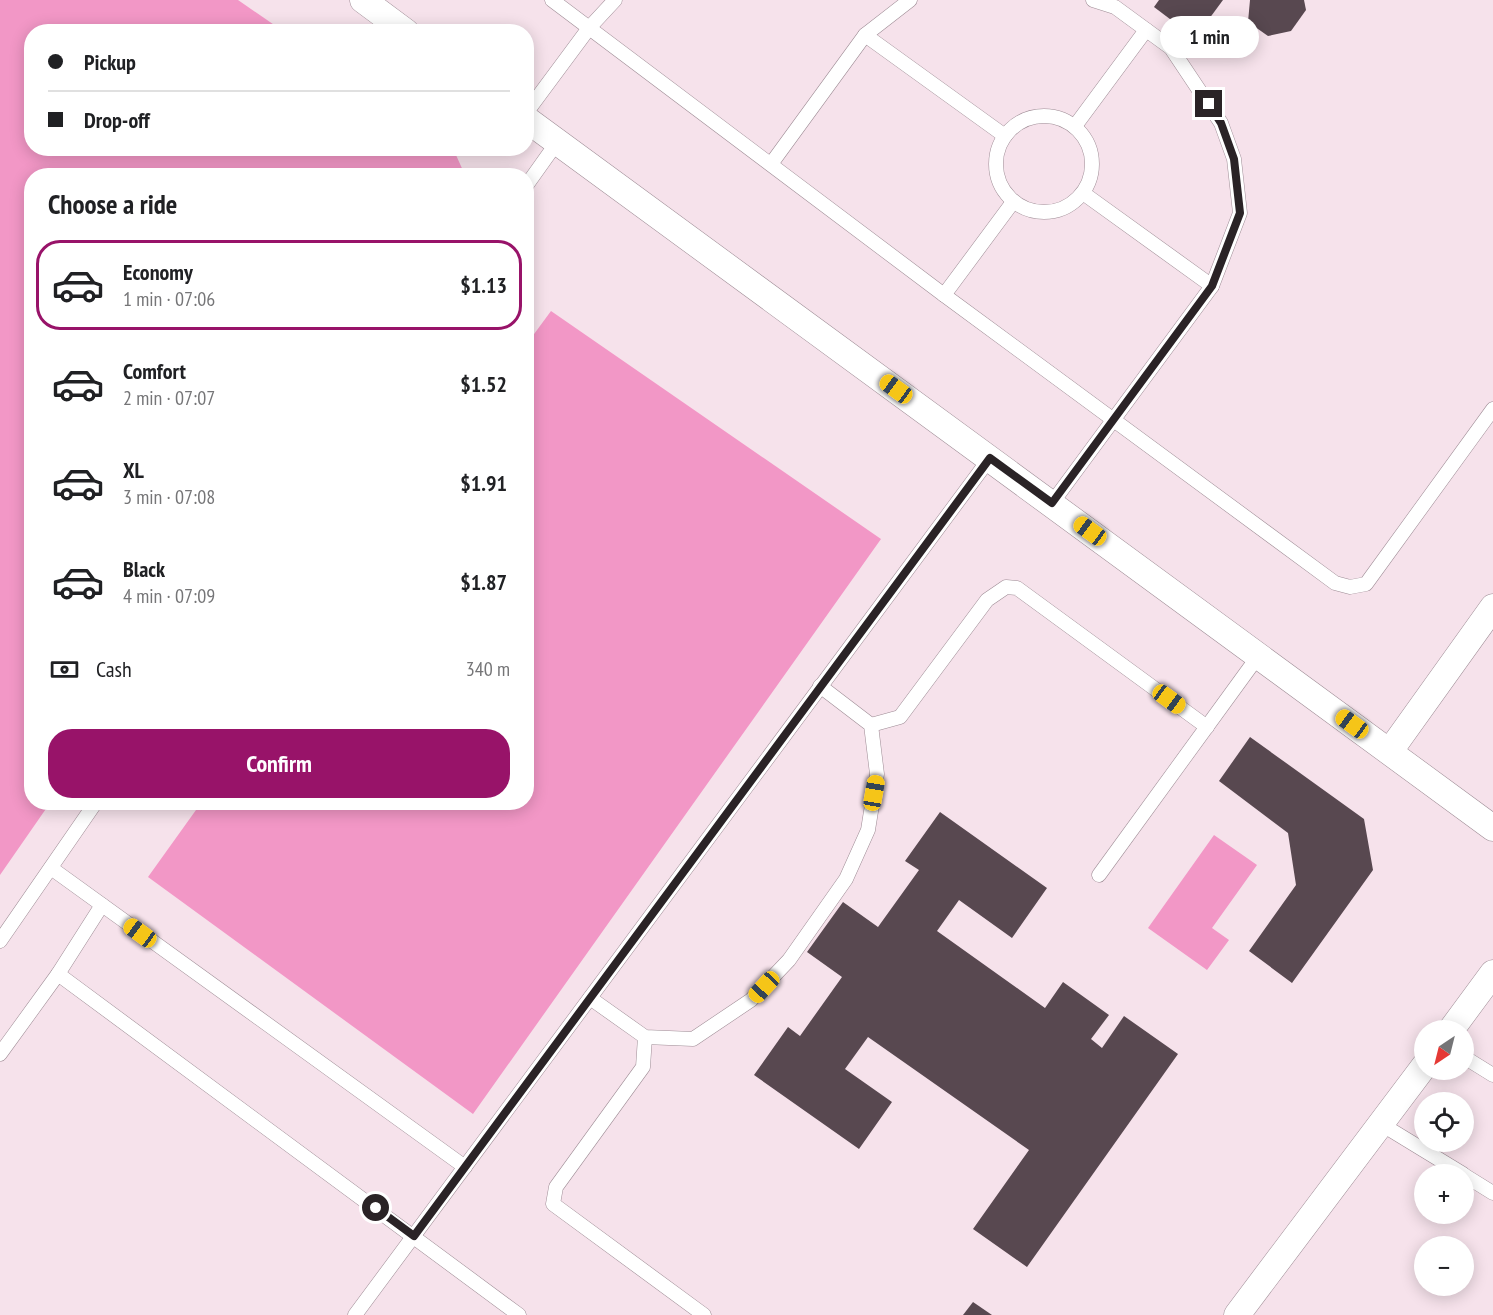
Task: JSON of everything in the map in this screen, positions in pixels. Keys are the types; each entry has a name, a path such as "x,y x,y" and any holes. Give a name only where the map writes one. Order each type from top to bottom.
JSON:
{"street":[{"path":"363,0 395,24"},
{"path":"534,124 1493,828"},
{"path":"1390,751 1493,607"},
{"path":"1458,1020 1493,973"},
{"path":"1237,1315 1414,1080"}],"lane":[{"path":"552,0 944,295 1335,583 1350,587 1366,584 1371,579 1493,409"},
{"path":"534,102 589,28 615,0"},
{"path":"771,164 866,35 910,0"},
{"path":"1052,503 1212,286 1240,213 1234,159 1221,123 1171,48 1115,7 1093,0"},
{"path":"1074,126 1146,30"},
{"path":"866,35 1005,136"},
{"path":"1033,116 1055,116 1074,126 1088,143 1094,164 1089,185 1083,193 1075,202 1055,212 1034,212 1013,202 1000,185 995,164 1000,143 1013,125 1033,116"},
{"path":"534,175 558,141"},
{"path":"1083,193 1212,286"},
{"path":"944,295 1013,202"},
{"path":"355,1315 990,458"},
{"path":"871,725 900,717 987,600 1006,586 1017,588 1207,727"},
{"path":"1099,875 1259,655"},
{"path":"590,998 645,1038 693,1039 751,1000 789,960 846,879 868,830 877,774 871,725 820,686"},
{"path":"0,941 91,810"},
{"path":"51,868 465,1167"},
{"path":"0,1054 58,974 102,905"},
{"path":"58,974 519,1315"},
{"path":"645,1038 643,1067 556,1187 553,1204 704,1315"},
{"path":"1474,1063 1493,1075"},
{"path":"1381,1124 1445,1164"},
{"path":"1474,1182 1493,1193"}],"shaded area":[{"path":"0,0 238,0 273,24 24,24 24,156 456,156 462,168 24,168 24,810 45,810 0,875"},
{"path":"551,311 881,539 473,1114 148,877 196,810 534,810 534,334"},
{"path":"1214,835 1257,865 1212,928 1229,940 1207,970 1148,928"}],"building":[{"path":"1159,0 1223,0 1195,38 1154,7"},
{"path":"1250,0 1304,0 1306,10 1291,31 1268,36 1248,22"},
{"path":"1250,737 1364,819 1373,870 1292,983 1249,951 1296,885 1288,833 1219,781"},
{"path":"940,812 1047,888 1012,938 959,900 937,931 1045,1008 1063,982 1109,1015 1091,1039 1102,1048 1124,1016 1178,1054 1027,1267 973,1229 1029,1150 868,1037 845,1069 892,1102 859,1149 754,1075 788,1027 800,1036 842,977 807,952 843,902 878,927 919,870 905,861"},
{"path":"973,1302 992,1315 963,1315"}],"route":[{"path":"376,1208 414,1236 990,458 1052,503 1212,286 1240,213 1234,159 1221,123 1209,104"}]}
